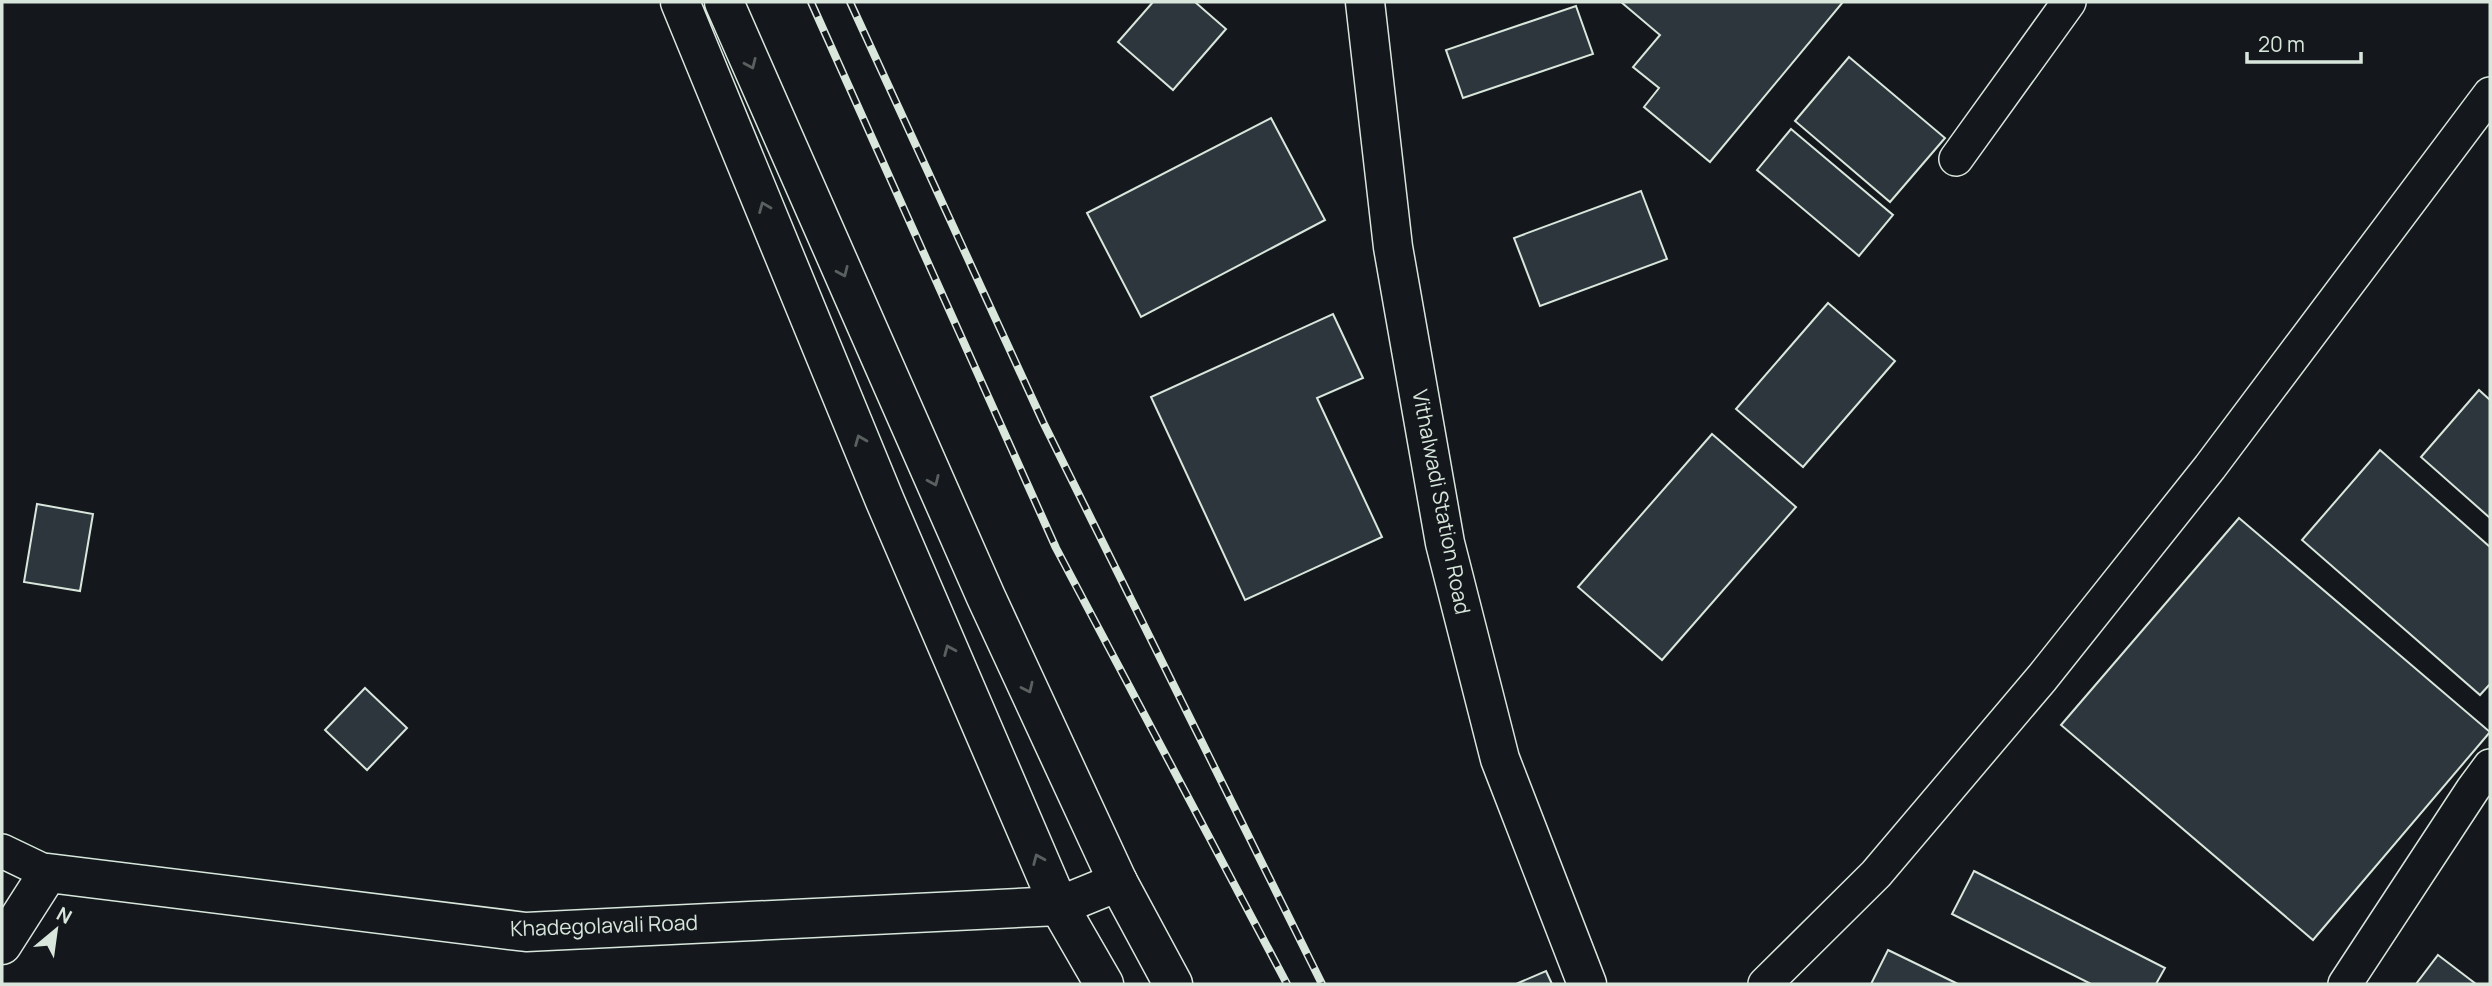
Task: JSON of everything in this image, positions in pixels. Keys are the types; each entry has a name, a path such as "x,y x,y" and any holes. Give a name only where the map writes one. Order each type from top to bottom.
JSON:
{"main road":[{"path":"680,2 885,501 1059,906 1104,984"},
{"path":"724,2 986,597 1118,882 1173,984"},
{"name":"Vithalwadi Station Road","path":"1365,2 1393,247 1445,543 1500,759 1587,984"},
{"path":"781,248 823,228"},
{"path":"2,945 48,873"},
{"name":"Khadegolavali Road","path":"48,873 526,932 1059,906 1118,882"}],"street":[{"path":"1956,159 2069,2"},
{"path":"1765,984 1876,874 2042,678 2210,467 2490,94"},
{"path":"2345,984 2490,766"},
{"path":"2,851 48,873"}],"building":[{"path":"1153,2 1195,2 1226,29 1173,90 1118,42"},
{"path":"1621,2 1843,2 1710,162 1644,107 1659,88 1633,67 1660,35"},
{"path":"1576,6 1593,54 1463,98 1446,50"},
{"path":"1849,57 1945,138 1890,202 1795,121"},
{"path":"1271,118 1325,220 1141,317 1087,213"},
{"path":"1791,129 1893,215 1859,256 1757,170"},
{"path":"1641,191 1667,259 1540,306 1514,238"},
{"path":"1828,303 1895,361 1803,467 1736,409"},
{"path":"1333,314 1363,378 1317,398 1382,537 1245,600 1151,397"},
{"path":"2479,390 2490,400 2490,518 2421,457"},
{"path":"1712,434 1796,507 1662,660 1578,587"},
{"path":"2380,450 2490,547 2490,684 2480,695 2302,540"},
{"path":"37,504 93,514 80,591 24,582"},
{"path":"2239,518 2490,732 2313,940 2061,725"},
{"path":"365,688 407,728 367,770 325,730"},
{"path":"1974,871 2165,968 2156,984 2091,984 1952,914"},
{"path":"1888,950 1958,984 1871,984"},
{"path":"2438,955 2476,984 2416,984"},
{"path":"1546,971 1552,984 1516,984"}],"railway":[{"path":"811,2 1056,548 1287,984"},
{"path":"850,2 1043,422 1322,984"}]}
